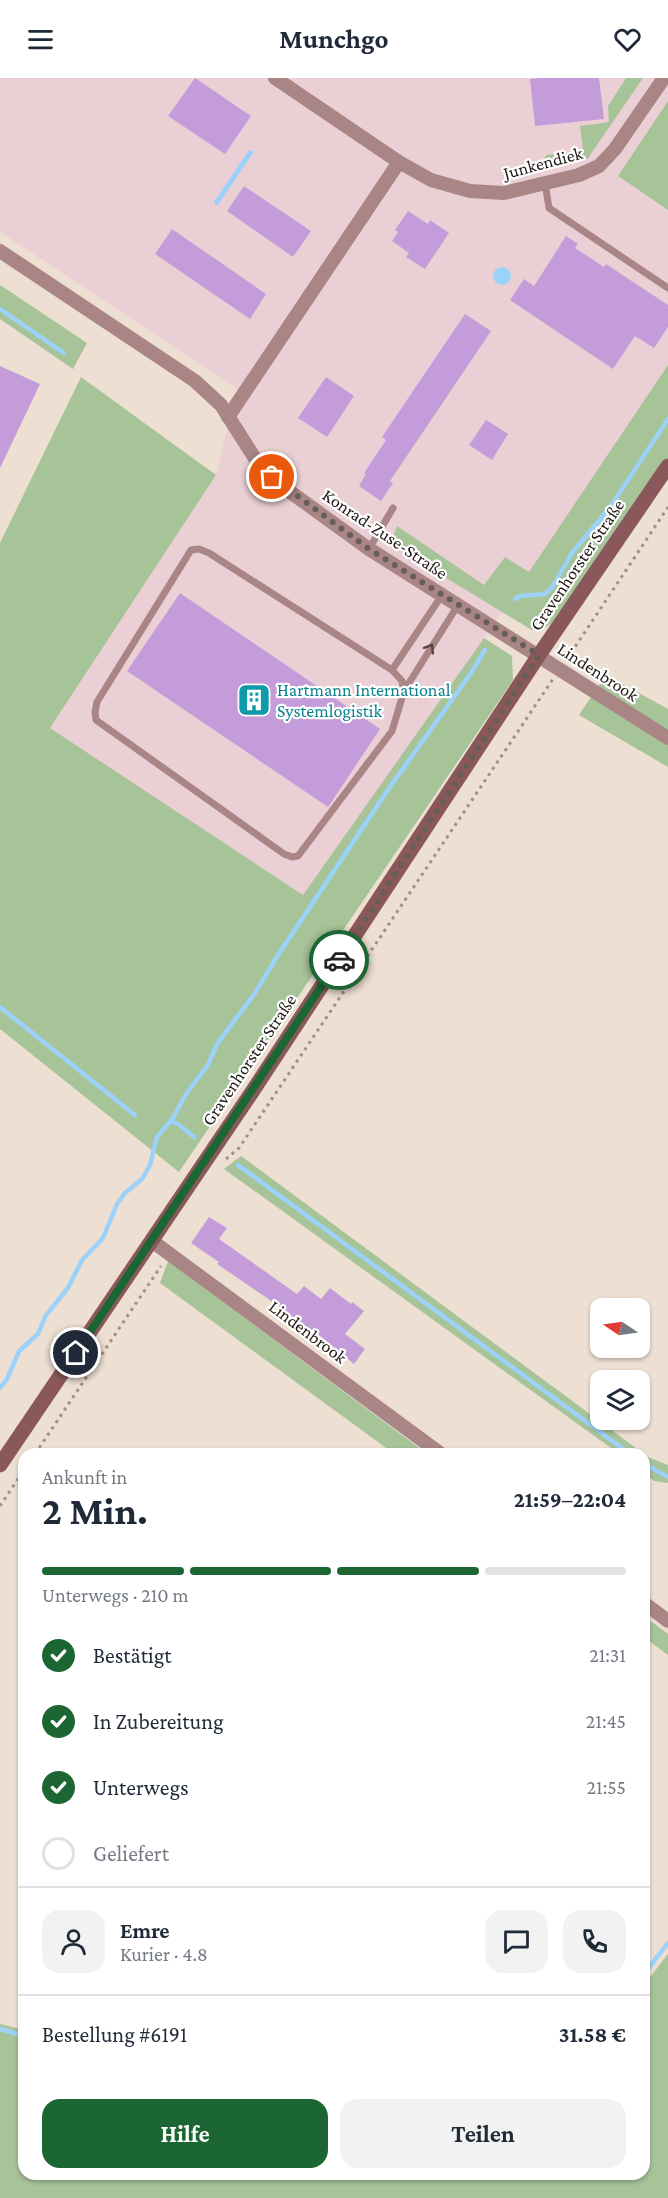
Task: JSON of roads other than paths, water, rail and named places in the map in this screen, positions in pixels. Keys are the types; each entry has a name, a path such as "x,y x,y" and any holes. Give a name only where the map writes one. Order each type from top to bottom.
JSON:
{"main road":[{"name":"Gravenhorster Straße","path":"0,1465 159,1245 539,655 668,466"}],"street":[{"name":"Junkendiek","path":"275,78 399,162 430,180 470,191 504,193 579,175 599,166 615,149 664,78"},
{"path":"228,417 399,162"},
{"name":"Konrad-Zuse-Straße","path":"0,251 195,381 220,405 261,468 369,549 539,655"},
{"name":"Lindenbrook","path":"539,655 559,671 668,738"},
{"name":"Lindenbrook","path":"159,1245 433,1448"},
{"path":"650,1608 668,1621"}],"lane":[{"path":"545,183 549,208 668,288"},
{"path":"369,549 393,508"},
{"path":"404,691 402,681 392,670 199,549 191,550 97,702 95,712 96,720 284,854 298,856 392,731 404,691 458,605"},
{"path":"392,670 442,595"}],"water":[{"path":"249,150 253,153 218,205 215,205 214,202"},
{"path":"498,267 506,267 511,272 509,283 498,285 493,280 493,272"}],"waterway":[{"path":"0,309 64,353"},
{"path":"515,599 520,596 545,594 553,586 572,553 611,506 668,419"},
{"path":"0,1388 7,1379 19,1351 38,1334 46,1315 68,1288 82,1260 103,1238 117,1204 125,1193 142,1179 150,1165 157,1137 173,1118 186,1094 208,1065 217,1044 255,993 385,794 485,650"},
{"path":"0,1007 135,1115"},
{"path":"170,1121 178,1124 194,1137"},
{"path":"238,1165 622,1448"},
{"path":"650,1467 668,1477"},
{"path":"650,1966 668,1943"},
{"path":"0,2029 18,2034"}],"place":[{"name":"Hartmann International Systemlogistik","path":"254,700"}]}
